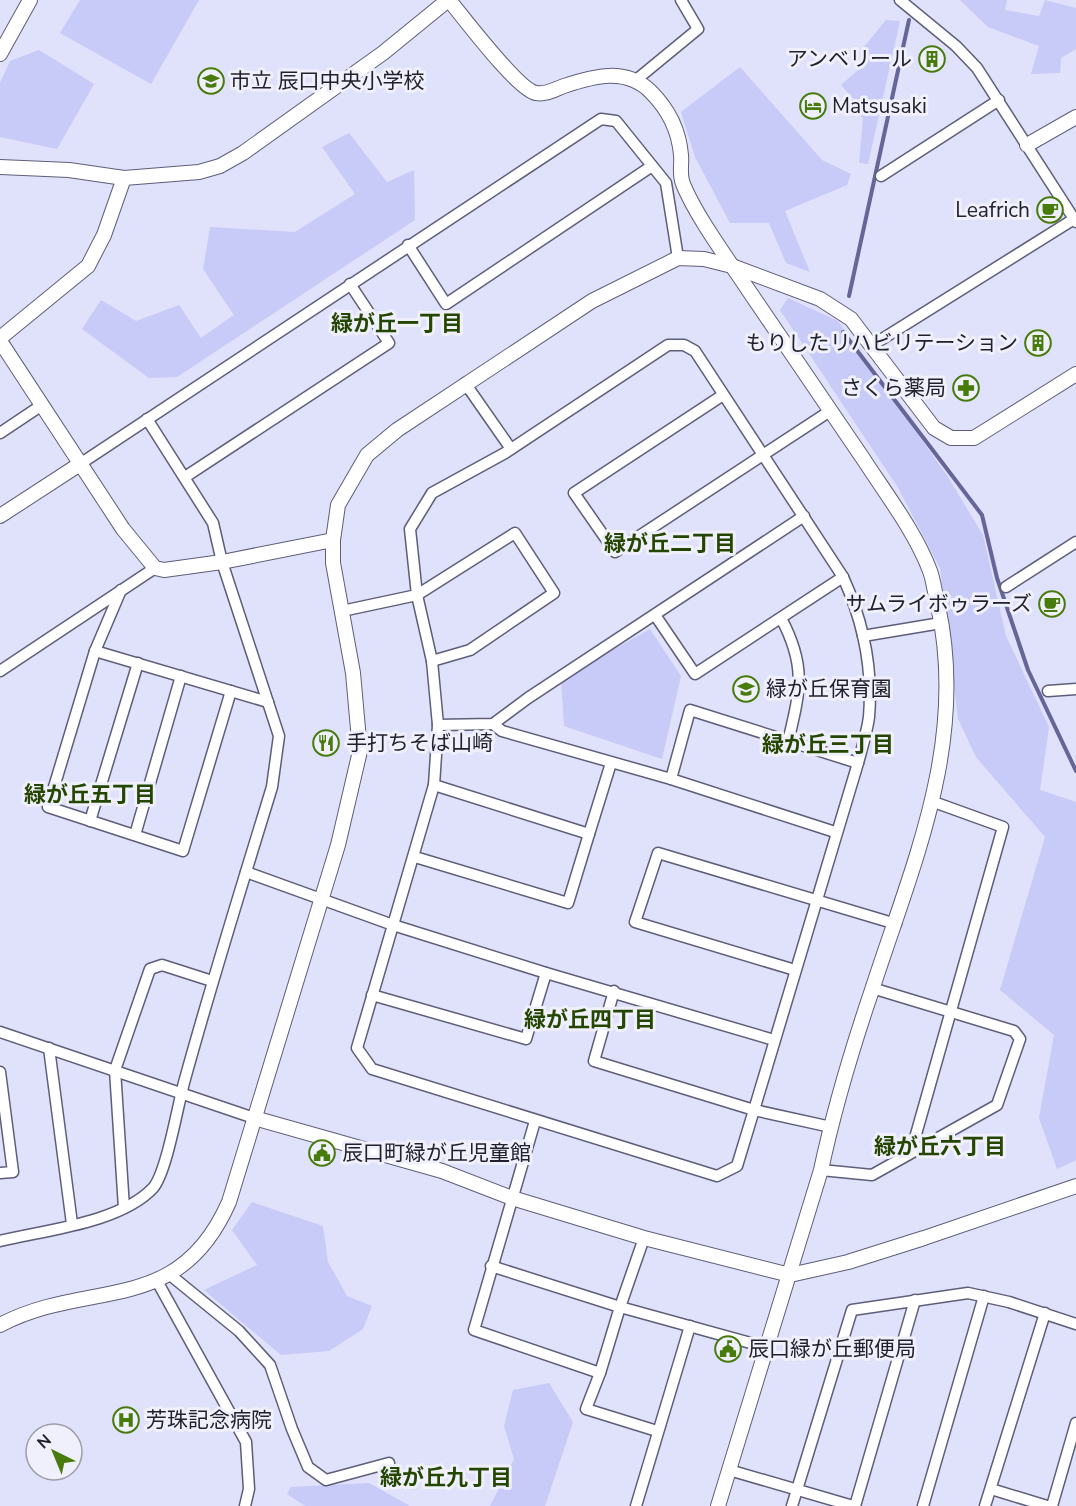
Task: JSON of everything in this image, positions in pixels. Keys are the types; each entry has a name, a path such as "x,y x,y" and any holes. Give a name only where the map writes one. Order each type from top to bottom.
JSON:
{"street":[{"path":"0,54 30,0"},
{"path":"0,167 69,170 124,178 199,172 220,166 374,59 448,0 515,78 533,93 546,93 594,77 618,75 636,80 649,90 668,114 676,130 681,154 681,179 732,266 897,510 930,571 941,623 948,674 946,730 931,801 896,924 872,988 790,1275 765,1347 718,1506"},
{"path":"636,80 698,29 681,0"},
{"path":"871,346 1075,220 977,68 956,46 900,0"},
{"path":"881,176 999,100"},
{"path":"1027,145 1076,117"},
{"path":"0,516 601,119 616,121 666,183 678,258"},
{"path":"408,245 446,304 652,166"},
{"path":"124,178 104,235 88,266 0,340 123,529 155,568 164,570 222,562 333,540"},
{"path":"0,1325 30,1312 163,1277 206,1244 229,1202 338,845 360,751 353,673 333,564 333,540 338,505 367,455 397,430 465,383 592,301 678,258 704,259 732,266 819,299 851,319 934,428 951,438 974,438 1076,374"},
{"path":"185,477 389,344 350,284"},
{"path":"668,345 684,345 695,351 723,395 843,577 856,606 869,677 868,719 858,763 737,1166 717,1176 372,1070 357,1048 435,785 438,725 432,661 417,595 410,529 420,510 432,493 511,449 668,345"},
{"path":"465,383 511,449"},
{"path":"723,395 574,493 615,552 830,411"},
{"path":"0,433 42,405"},
{"path":"0,1241 100,1218 124,1208 154,1186 171,1136 212,981 272,788 278,757 279,736 222,562 213,523 147,419"},
{"path":"438,725 493,724 528,698 804,516"},
{"path":"342,611 417,595 515,533 554,593 470,650 432,661"},
{"path":"1006,587 1076,542"},
{"path":"0,671 155,568"},
{"path":"655,615 695,674 843,577"},
{"path":"121,590 95,651 48,807 183,851 231,691"},
{"path":"781,618 795,644 800,691 788,742"},
{"path":"863,636 941,623"},
{"path":"95,651 268,702"},
{"path":"90,821 138,663"},
{"path":"135,835 181,676"},
{"path":"1048,691 1076,689"},
{"path":"671,779 690,710 858,763"},
{"path":"493,724 502,731 671,779 836,832"},
{"path":"415,858 568,903 611,763"},
{"path":"435,785 589,834"},
{"path":"911,1152 1003,827 931,801"},
{"path":"795,970 635,922 658,852 896,924"},
{"path":"246,872 322,897 393,925 774,1040"},
{"path":"124,1208 115,1070 150,969 162,965 212,981"},
{"path":"372,995 526,1040 546,973"},
{"path":"821,1170 872,1175 997,1105 1020,1039 1014,1031 872,988"},
{"path":"614,991 594,1061 753,1110 831,1126"},
{"path":"0,1032 182,1091 254,1118 442,1171 512,1198 644,1238 790,1275 848,1262 1076,1186"},
{"path":"49,1048 72,1224"},
{"path":"0,1072 13,1172 0,1173"},
{"path":"535,1121 474,1330 600,1373"},
{"path":"644,1238 586,1409 657,1431"},
{"path":"491,1266 765,1347"},
{"path":"163,1277 238,1331 270,1365 292,1430 308,1467 326,1480 389,1463"},
{"path":"163,1277 246,1442 249,1489 245,1506"},
{"path":"792,1506 852,1310 968,1293 1045,1313 1076,1324"},
{"path":"924,1506 984,1296"},
{"path":"729,1470 854,1506 915,1300"},
{"path":"985,1506 1045,1313"},
{"path":"636,1506 690,1326"},
{"path":"991,1489 1050,1506 1076,1423"}],"shaded area":[{"path":"80,0 199,0 151,84 60,33"},
{"path":"960,0 1007,0 1005,10 1039,16 1045,0 1076,8 1076,49 1061,58 1060,73 1031,74 1039,46 988,27"},
{"path":"886,20 900,21 868,164 859,163 863,118 857,114 860,106 841,85 865,64 863,48"},
{"path":"39,50 94,84 57,149 0,137 0,83 10,61"},
{"path":"740,67 822,160 851,174 847,185 785,211 810,272 786,263 769,223 730,223 695,157 681,112"},
{"path":"349,133 387,182 414,170 415,220 177,377 149,378 82,329 101,300 136,321 179,305 201,338 234,315 203,269 210,227 295,232 355,194 322,147"},
{"path":"788,298 838,321 948,477 983,535 1006,636 1049,727 1040,790 1076,802 1076,1160 1057,1169 1039,1118 1054,1035 1000,990 1045,837 976,757 958,719 940,568 897,486 780,310"},
{"path":"650,629 681,676 662,759 564,726 561,679"},
{"path":"252,1202 323,1226 328,1262 347,1296 372,1306 363,1329 329,1351 281,1355 204,1290 257,1265 232,1230"},
{"path":"549,1383 573,1422 545,1506 490,1506 514,1459 504,1426 513,1390"},
{"path":"369,1483 410,1506 305,1506 287,1494 291,1487"}],"waterway":[{"path":"849,296 909,20"},
{"path":"843,332 982,515 997,578 1028,670 1076,771"}],"place":[{"name":"アンベリール","path":"932,59"},
{"name":"市立 辰口中央小学校","path":"211,81"},
{"name":"Matsusaki","path":"813,106"},
{"name":"Leafrich","path":"1050,210"},
{"name":"もりしたリハビリテーション","path":"1038,343"},
{"name":"さくら薬局","path":"966,388"},
{"name":"サムライボゥラーズ","path":"1052,604"},
{"name":"緑が丘保育園","path":"746,689"},
{"name":"手打ちそば山崎","path":"326,743"},
{"name":"辰口町緑が丘児童館","path":"322,1153"},
{"name":"辰口緑が丘郵便局","path":"728,1349"},
{"name":"芳珠記念病院","path":"126,1420"}],"district":[{"name":"緑が丘一丁目","path":"397,323"},
{"name":"緑が丘二丁目","path":"670,543"},
{"name":"緑が丘三丁目","path":"828,744"},
{"name":"緑が丘五丁目","path":"90,794"},
{"name":"緑が丘四丁目","path":"590,1019"},
{"name":"緑が丘六丁目","path":"940,1146"},
{"name":"緑が丘九丁目","path":"446,1477"}]}
